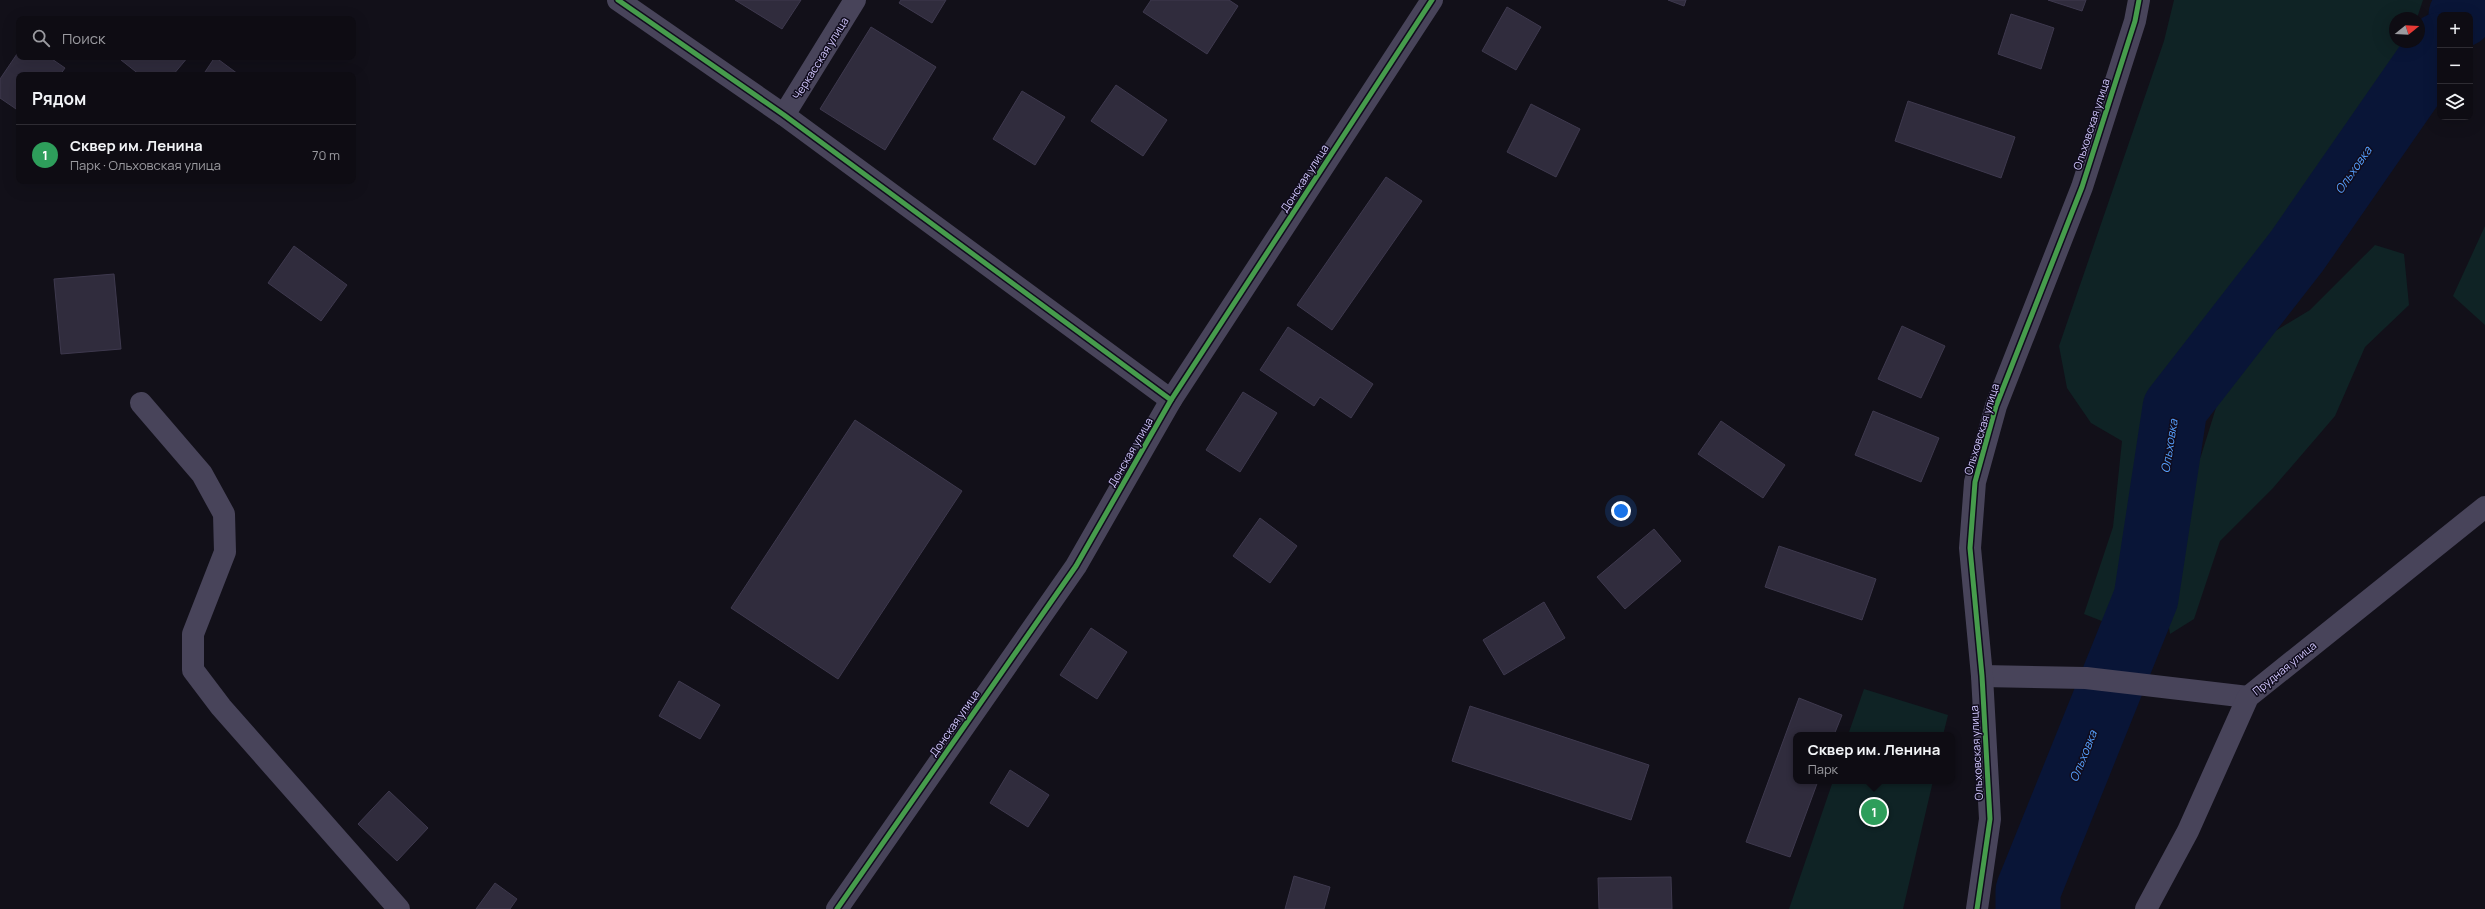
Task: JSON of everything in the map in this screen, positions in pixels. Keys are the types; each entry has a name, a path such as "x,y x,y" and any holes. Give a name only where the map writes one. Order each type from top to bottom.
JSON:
{"street":[{"path":"618,0 784,115 1170,400"},
{"name":"Черкасская улица","path":"784,115 856,0"},
{"name":"Донская улица","path":"837,909 1076,566 1170,400 1432,0"},
{"name":"Ольховская улица","path":"1977,909 1990,819 1982,676 1970,548 1975,482 1996,406 2082,186 2135,21 2140,0"},
{"path":"141,403 202,474 224,514 225,552 193,634 193,670 221,707 399,909"},
{"name":"Прудная улица","path":"2146,909 2188,831 2248,697 2485,507"},
{"path":"1982,676 2086,678 2248,697"}],"green space":[{"path":"2174,0 2423,0 2419,12 2389,12 2389,48 2405,48 2397,67 2306,185 2265,255 2227,298 2195,346 2167,377 2117,627 2084,614 2113,527 2122,441 2091,423 2067,388 2059,346 2164,41"},
{"path":"2485,226 2485,325 2453,296"},
{"path":"2375,245 2404,254 2409,305 2365,347 2335,416 2273,488 2220,541 2194,619 2170,634 2165,603 2177,557 2177,505 2201,456 2219,398 2262,339 2310,310"},
{"path":"1864,689 1948,715 1944,732 1849,732"},
{"path":"1832,784 1932,784 1903,909 1789,909"}],"building":[{"path":"735,0 801,0 782,29"},
{"path":"901,0 946,0 932,23 899,3"},
{"path":"1151,0 1229,0 1238,6 1207,54 1143,12"},
{"path":"1668,0 1686,0 1684,6"},
{"path":"2048,0 2086,0 2082,11"},
{"path":"1507,7 1541,27 1516,70 1482,51"},
{"path":"2011,14 2054,28 2041,69 1998,54"},
{"path":"871,27 936,67 885,150 820,109"},
{"path":"16,55 16,60 53,60 65,68 62,72 16,72 16,109 0,98 0,79"},
{"path":"121,60 186,60 176,72 136,72"},
{"path":"213,60 219,60 235,72 205,72"},
{"path":"1116,85 1167,120 1143,156 1091,121"},
{"path":"1022,91 1065,117 1035,165 993,139"},
{"path":"1908,101 2015,137 2001,178 1895,141"},
{"path":"1531,104 1580,129 1556,177 1507,152"},
{"path":"1386,177 1422,201 1332,330 1297,305"},
{"path":"294,246 347,285 321,321 268,283"},
{"path":"114,274 121,349 61,354 54,279"},
{"path":"1902,326 1945,346 1921,398 1878,379"},
{"path":"1288,327 1373,384 1351,418 1320,397 1314,406 1260,370"},
{"path":"1243,392 1277,413 1240,472 1206,450"},
{"path":"1873,411 1939,438 1921,482 1855,455"},
{"path":"855,420 962,491 838,679 731,608"},
{"path":"1721,421 1785,465 1763,498 1698,454"},
{"path":"1260,518 1297,546 1270,583 1233,556"},
{"path":"1654,529 1681,561 1625,609 1597,577"},
{"path":"1779,546 1876,579 1862,620 1765,587"},
{"path":"1544,602 1565,638 1504,675 1483,640"},
{"path":"1091,628 1127,652 1097,699 1060,675"},
{"path":"679,681 720,705 700,739 659,716"},
{"path":"1799,698 1842,715 1835,732 1793,732 1793,784 1817,784 1790,857 1746,842"},
{"path":"1470,706 1649,765 1631,820 1452,761"},
{"path":"1010,770 1049,795 1028,827 990,803"},
{"path":"389,791 428,828 397,861 358,824"},
{"path":"1294,876 1330,887 1324,909 1285,909"},
{"path":"1671,877 1672,909 1599,909 1598,878"},
{"path":"495,883 517,899 510,909 476,909"}],"waterway":[{"name":"Ольховка","path":"2463,12 2471,0"},
{"name":"Ольховка","path":"2028,909 2028,891 2146,598 2175,408 2297,251 2438,48"}],"cycle path":[{"path":"618,0 784,115 1171,400"},
{"path":"837,909 1076,566 1171,400 1432,0"},
{"path":"1977,909 1990,819 1982,676 1970,548 1975,482 1996,406 2082,187 2135,21 2139,0"}],"place":[{"name":"Сквер им. Ленина","path":"1874,812"}]}
